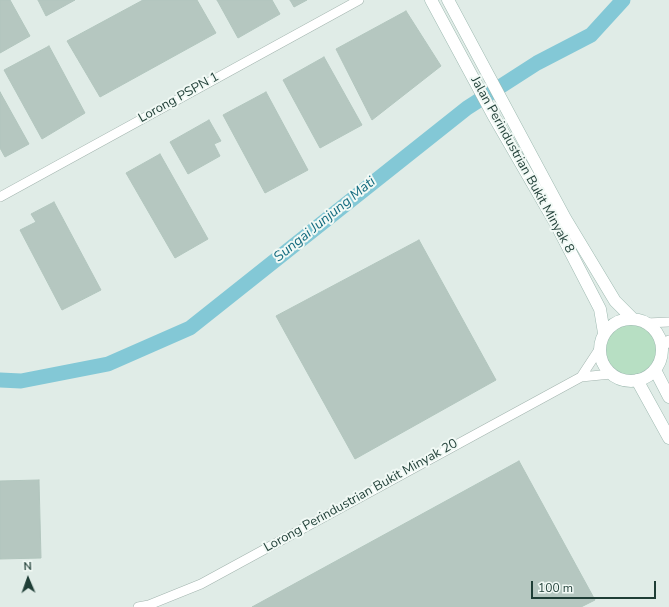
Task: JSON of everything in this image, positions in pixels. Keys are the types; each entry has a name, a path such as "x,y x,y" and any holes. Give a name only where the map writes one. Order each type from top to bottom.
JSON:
{"street":[{"name":"Lorong PSPN 1","path":"0,197 359,0"},
{"name":"Jalan Perindustrian Bukit Minyak 8","path":"431,0 493,115 556,224 600,308 604,333"},
{"name":"Jalan Perindustrian Bukit Minyak 8","path":"448,0 565,218 615,301 632,318"},
{"path":"632,318 640,319 655,329 660,338 666,344 655,370 644,378 628,381 611,374 603,362 600,348 604,333 610,327 616,322 632,318"},
{"path":"647,323 669,322"},
{"path":"580,377 600,348"},
{"path":"655,370 669,397"},
{"path":"580,377 611,374"},
{"name":"Lorong Perindustrian Bukit Minyak 20","path":"138,607 149,605 201,584 580,377"},
{"path":"637,380 669,438"}],"green space":[{"path":"631,322 642,324 651,330 657,339 659,350 657,361 651,370 642,376 631,378 620,376 611,370 605,361 603,350 605,339 611,330 620,324"}],"building":[{"path":"0,0 10,0 30,36 0,53"},
{"path":"38,0 75,0 46,16"},
{"path":"143,0 197,0 216,33 100,97 67,41"},
{"path":"217,0 272,0 280,14 238,38"},
{"path":"290,0 307,0 294,7"},
{"path":"406,11 441,66 372,120 336,49"},
{"path":"49,46 85,113 42,139 4,70"},
{"path":"324,57 362,125 320,148 283,80"},
{"path":"0,92 29,144 5,157 0,148"},
{"path":"266,92 308,170 265,193 223,115"},
{"path":"209,120 221,141 214,144 220,156 188,174 170,142"},
{"path":"160,154 208,239 175,258 126,173"},
{"path":"54,202 101,290 62,310 20,230 36,222 31,214"},
{"path":"419,240 496,380 355,459 276,316"},
{"path":"519,461 595,600 581,607 252,607"},
{"path":"39,480 41,558 0,559 0,481"}],"waterway":[{"name":"Sungai Junjung Mati","path":"0,380 21,381 108,364 190,328 467,108 537,63 591,35 623,0"}]}
